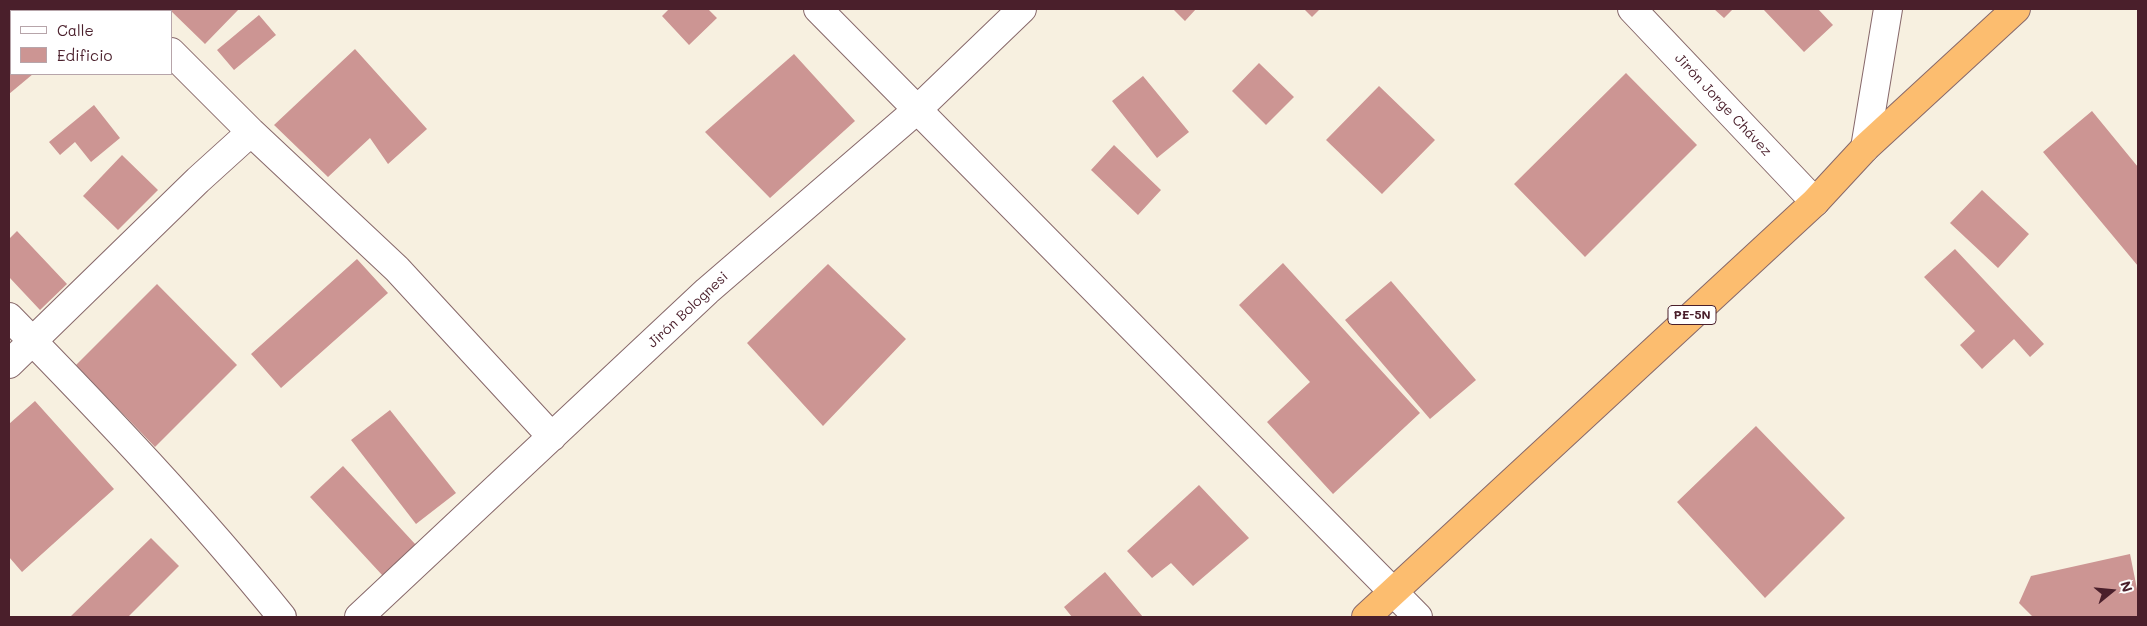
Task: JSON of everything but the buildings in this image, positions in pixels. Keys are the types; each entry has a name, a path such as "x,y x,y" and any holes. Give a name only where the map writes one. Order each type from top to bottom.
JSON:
{"highway":[{"name":"PE-5N","path":"1366,617 1814,202 1865,148 2016,9"}],"street":[{"path":"818,9 1418,617"},
{"name":"Jirón Bolognesi","path":"359,617 706,291 918,109 1022,9"},
{"name":"Jirón Jorge Chávez","path":"1632,9 1814,202"},
{"path":"1865,148 1888,9"},
{"path":"172,53 251,132 397,269 552,437"},
{"path":"9,364 198,180 251,132"},
{"path":"9,317 154,467 237,561 282,617"}]}
